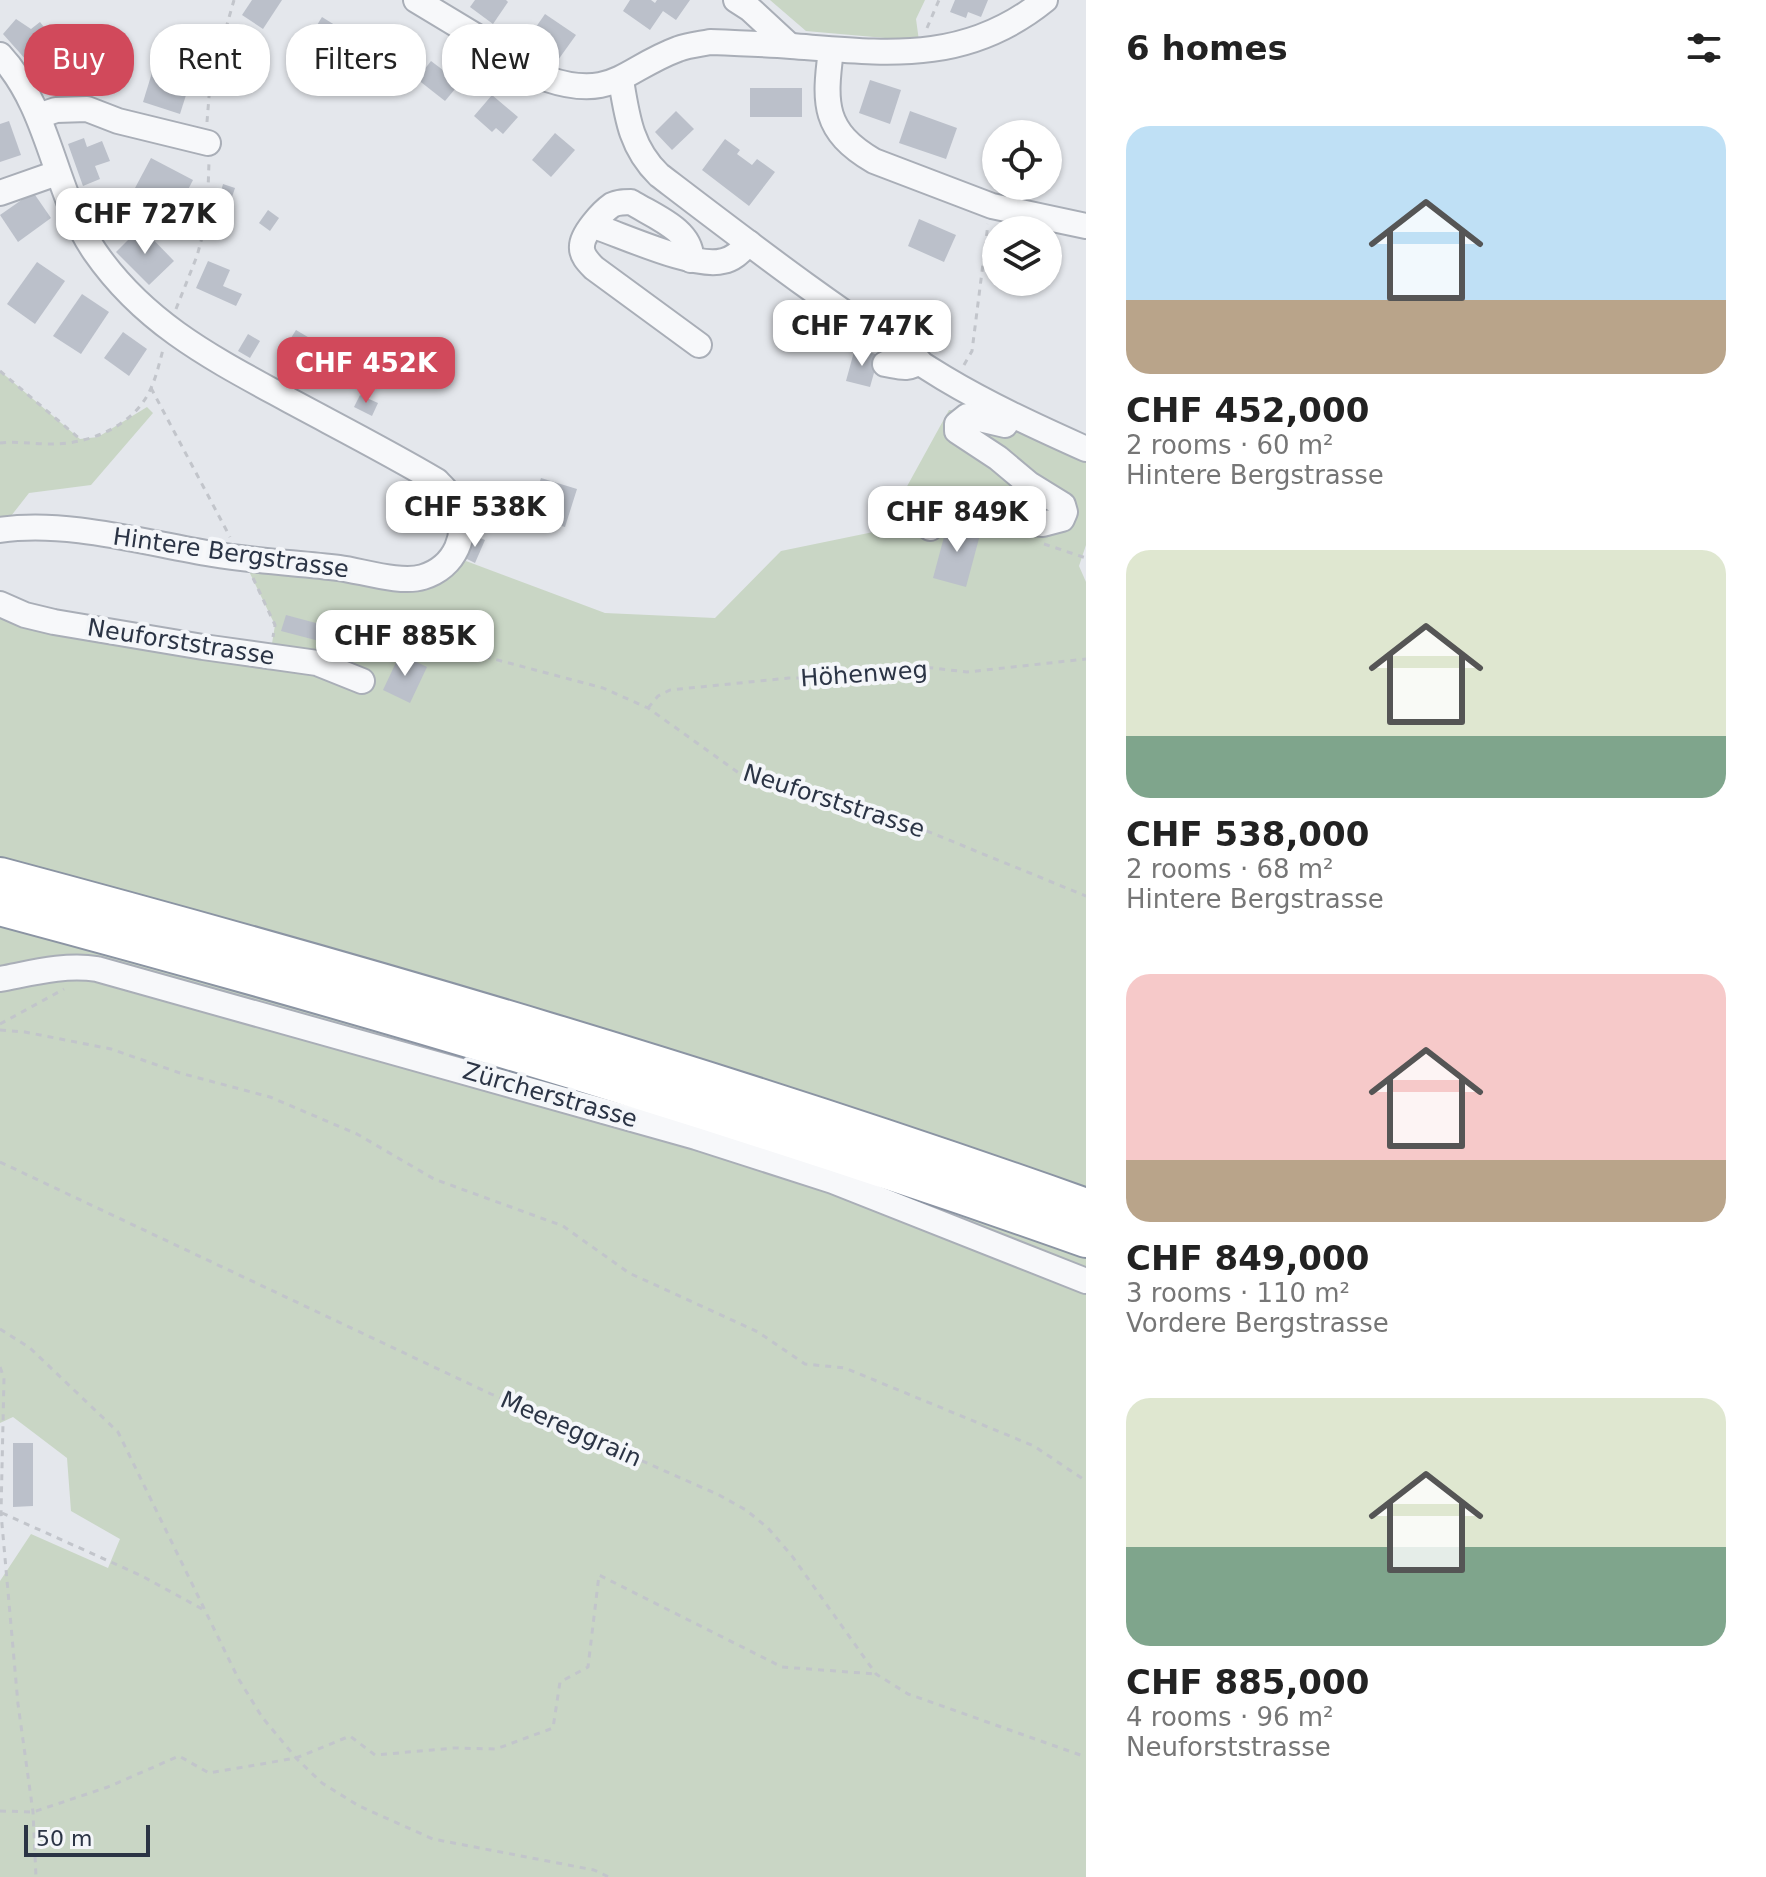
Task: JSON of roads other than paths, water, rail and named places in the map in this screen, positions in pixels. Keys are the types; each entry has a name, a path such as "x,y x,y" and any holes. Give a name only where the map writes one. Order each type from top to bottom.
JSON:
{"highway":[{"path":"0,876 322,964 613,1050 833,1120 1086,1207"},
{"path":"0,907 323,995 640,1090 1086,1239"}],"street":[{"path":"416,0 547,79 569,86 621,80 680,48 710,42 901,53 935,50 1006,27 1045,0"},
{"path":"736,0 789,45"},
{"path":"831,50 827,101 833,124 845,141 874,161 992,206 1086,226"},
{"name":"Hintere Bergstrasse","path":"0,55 16,75 38,116 70,209 95,251 123,288 168,330 234,370 437,481 456,502 463,526 459,545 451,559 423,578 408,579 341,568 243,559 77,531 40,527 0,530"},
{"path":"621,80 629,127 646,162 812,292 944,378 1011,415 1086,449"},
{"path":"38,116 56,110 87,109 118,121 208,143"},
{"path":"0,193 57,173"},
{"path":"691,260 689,242 681,233 631,202 613,205 584,237 582,245 587,260 594,268 699,345"},
{"path":"594,226 708,263 738,255 749,243"},
{"path":"885,364 912,368 919,361"},
{"path":"930,528 937,520 1005,520 1043,524 1062,519 1065,512 1063,505 957,431 957,424 967,416 1005,425 1011,415"},
{"name":"Neuforststrasse","path":"0,604 25,615 54,622 317,663 362,681"},
{"name":"Zürcherstrasse","path":"0,979 79,966 97,969 371,1044 696,1137 833,1181 1086,1281"}]}
